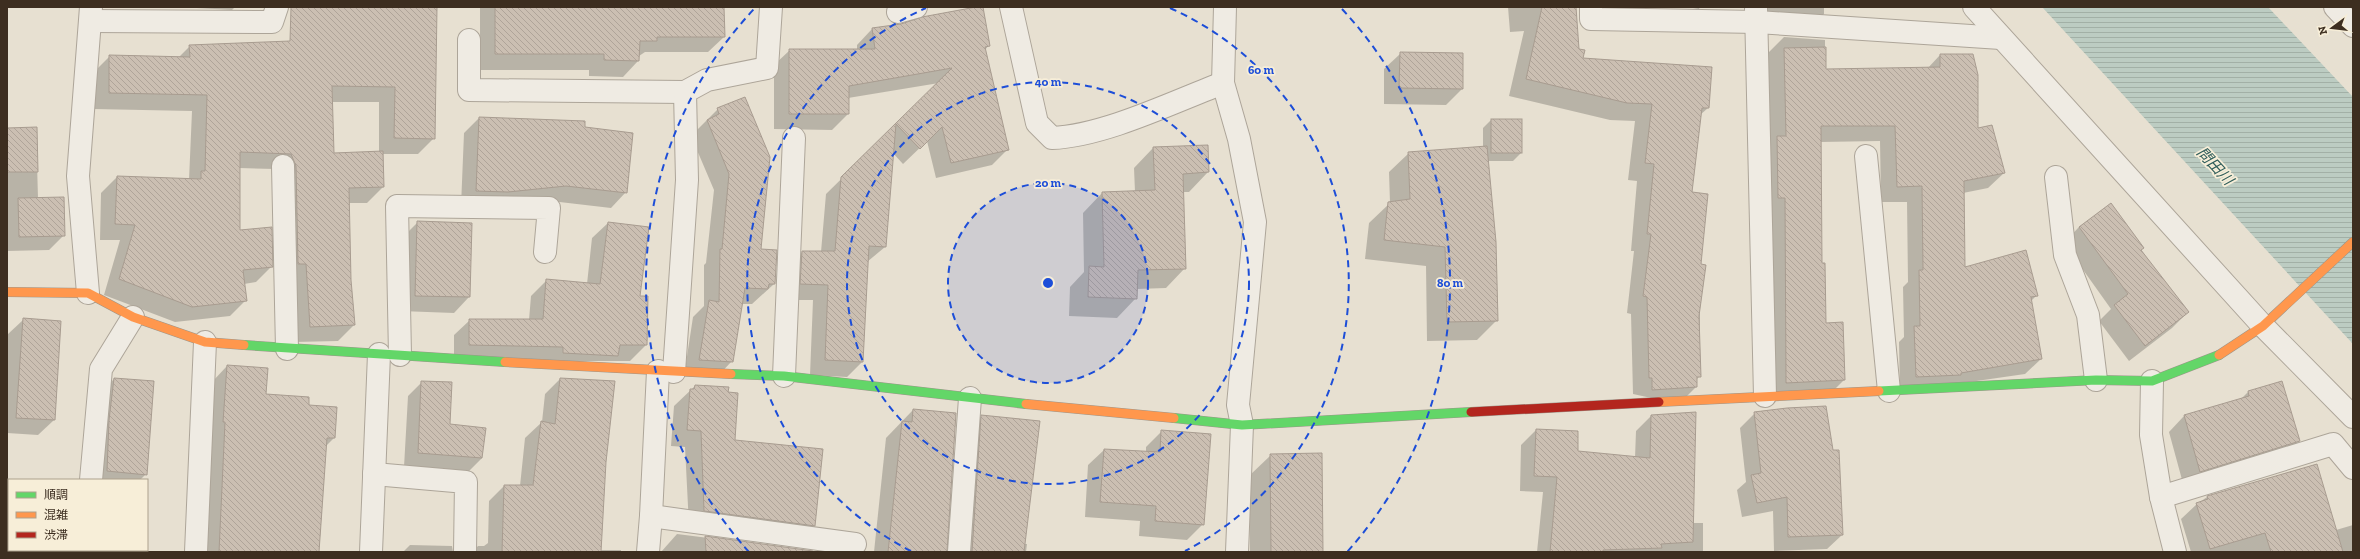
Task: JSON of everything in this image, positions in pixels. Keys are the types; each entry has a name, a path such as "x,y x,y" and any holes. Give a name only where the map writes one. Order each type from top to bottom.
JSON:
{"street":[{"path":"88,293 78,176 91,14 272,22 276,7"},
{"path":"468,40 469,90 685,92 707,80 767,68 771,7"},
{"path":"1011,7 1037,123 1052,138 1072,137 1115,124 1223,83"},
{"path":"1225,7 1223,83 1240,139 1255,222 1238,405 1242,425 1237,552"},
{"path":"1591,7 1591,19 1757,15 2001,38"},
{"path":"1974,7 2001,38 2269,320 2353,417"},
{"path":"2335,7 2353,26"},
{"path":"1757,15 1765,396"},
{"path":"648,552 687,180 685,92"},
{"path":"784,376 794,138"},
{"path":"1866,156 1889,391"},
{"path":"283,166 287,349"},
{"path":"2056,177 2065,255 2088,315 2096,380"},
{"path":"400,355 397,206 548,208 545,252"},
{"path":"7,292 88,293 133,317 205,342 287,349 666,372 784,376 970,398 1242,425 1765,396 2096,380 2152,381 2216,357 2269,320 2353,242"},
{"path":"91,479 101,369 133,317"},
{"path":"196,552 205,342"},
{"path":"371,552 379,354"},
{"path":"2152,381 2151,435 2161,497 2175,552"},
{"path":"959,552 970,398"},
{"path":"2161,497 2333,444 2353,468"},
{"path":"374,474 466,482 465,552"},
{"path":"651,516 855,544"}],"water":[{"name":"問田川","path":"2042,7 2268,7 2353,97 2353,344"}],"building":[{"path":"291,7 437,7 435,139 394,138 395,87 332,86 334,153 383,151 384,187 349,188 351,280 355,325 310,327 306,264 298,264 296,166 291,154 240,152 240,230 272,227 273,267 243,270 247,301 192,307 119,279 135,225 115,224 117,176 201,179 201,171 205,171 207,95 109,93 109,55 190,57 189,45 290,41"},
{"path":"495,7 724,7 725,37 657,37 657,41 640,41 639,61 604,60 604,54 495,54"},
{"path":"983,7 990,46 985,47 1009,150 951,163 942,127 920,149 896,124 886,247 869,246 863,362 825,360 828,285 800,284 802,251 835,251 841,177 952,68 849,86 849,114 789,114 789,49 875,49 872,28 901,24 922,17"},
{"path":"1542,7 1576,7 1579,49 1585,50 1583,58 1712,67 1709,108 1702,108 1692,192 1708,194 1701,264 1706,265 1699,316 1701,377 1697,377 1697,387 1652,390 1652,378 1649,378 1647,297 1643,296 1651,234 1647,234 1654,164 1645,163 1652,104 1627,103 1526,79"},
{"path":"1826,47 1826,69 1940,67 1940,54 1973,54 1978,75 1978,128 1992,125 2005,173 1964,181 1965,267 2026,250 2038,296 2031,297 2042,359 1961,373 1961,375 1916,377 1914,326 1920,326 1919,270 1923,270 1922,186 1897,187 1895,126 1821,126 1822,263 1825,263 1826,323 1843,322 1845,380 1786,383 1785,198 1778,198 1777,136 1786,136 1784,48"},
{"path":"1400,52 1463,53 1463,89 1399,88"},
{"path":"745,97 770,157 761,249 777,250 775,284 769,284 768,289 745,288 733,362 699,360 709,300 719,302 720,249 722,249 729,174 707,120 719,114 717,108"},
{"path":"479,117 585,121 585,127 633,133 627,193 566,186 508,192 476,191"},
{"path":"1491,119 1522,119 1522,153 1491,153"},
{"path":"37,127 38,172 7,172 7,128"},
{"path":"1208,145 1209,172 1183,174 1186,269 1138,270 1137,299 1088,297 1089,266 1104,267 1102,192 1155,190 1153,147"},
{"path":"1487,146 1496,242 1498,321 1447,322 1445,247 1384,240 1388,202 1410,199 1408,152"},
{"path":"64,197 65,236 19,237 18,198"},
{"path":"2111,203 2144,248 2141,250 2189,312 2145,346 2114,305 2128,294 2079,227"},
{"path":"417,221 472,223 470,297 415,296"},
{"path":"608,222 649,227 640,296 648,296 647,345 620,345 618,356 563,353 563,347 469,345 469,319 543,319 546,279 600,284"},
{"path":"23,318 61,321 55,420 16,418"},
{"path":"227,365 268,368 266,394 309,397 309,405 337,407 335,438 327,438 319,552 219,552 225,422 223,422"},
{"path":"114,378 154,381 147,475 107,471 109,420"},
{"path":"560,378 615,381 606,462 601,552 502,552 504,485 533,485 541,421 555,424"},
{"path":"421,381 452,382 450,424 486,428 482,458 418,453"},
{"path":"2282,381 2300,441 2200,472 2184,415 2249,396 2248,391"},
{"path":"695,385 729,387 728,392 738,393 735,440 823,449 815,526 704,511 701,431 687,430 690,389 694,389"},
{"path":"1826,406 1833,450 1839,450 1843,535 1788,537 1787,497 1757,503 1751,475 1761,473 1754,412 1787,408"},
{"path":"913,409 956,413 947,552 888,552 902,421 912,422"},
{"path":"1696,412 1693,542 1661,544 1662,548 1603,550 1603,552 1550,552 1557,477 1534,476 1536,429 1578,431 1578,451 1650,458 1651,415"},
{"path":"981,415 1040,421 1024,552 972,552"},
{"path":"1161,430 1211,434 1204,525 1155,521 1156,506 1100,502 1104,449 1160,452"},
{"path":"1322,453 1323,552 1271,552 1270,454"},
{"path":"2317,464 2343,552 2271,552 2265,533 2210,549 2196,503 2208,499 2207,496"},
{"path":"705,536 813,551 813,552 706,552"}],"traffic: fast":[{"path":"244,345 505,362"},
{"path":"1879,391 2096,380 2152,381 2219,355"},
{"path":"731,374 784,376 1026,404"},
{"path":"1174,418 1242,425 1471,412"}],"traffic: slow":[{"path":"2219,355 2263,326 2353,242"},
{"path":"7,292 88,293 133,317 205,342 244,345"},
{"path":"505,362 731,374"},
{"path":"1659,402 1879,391"},
{"path":"1026,404 1174,418"}],"traffic: jam":[{"path":"1471,412 1659,402"}]}
